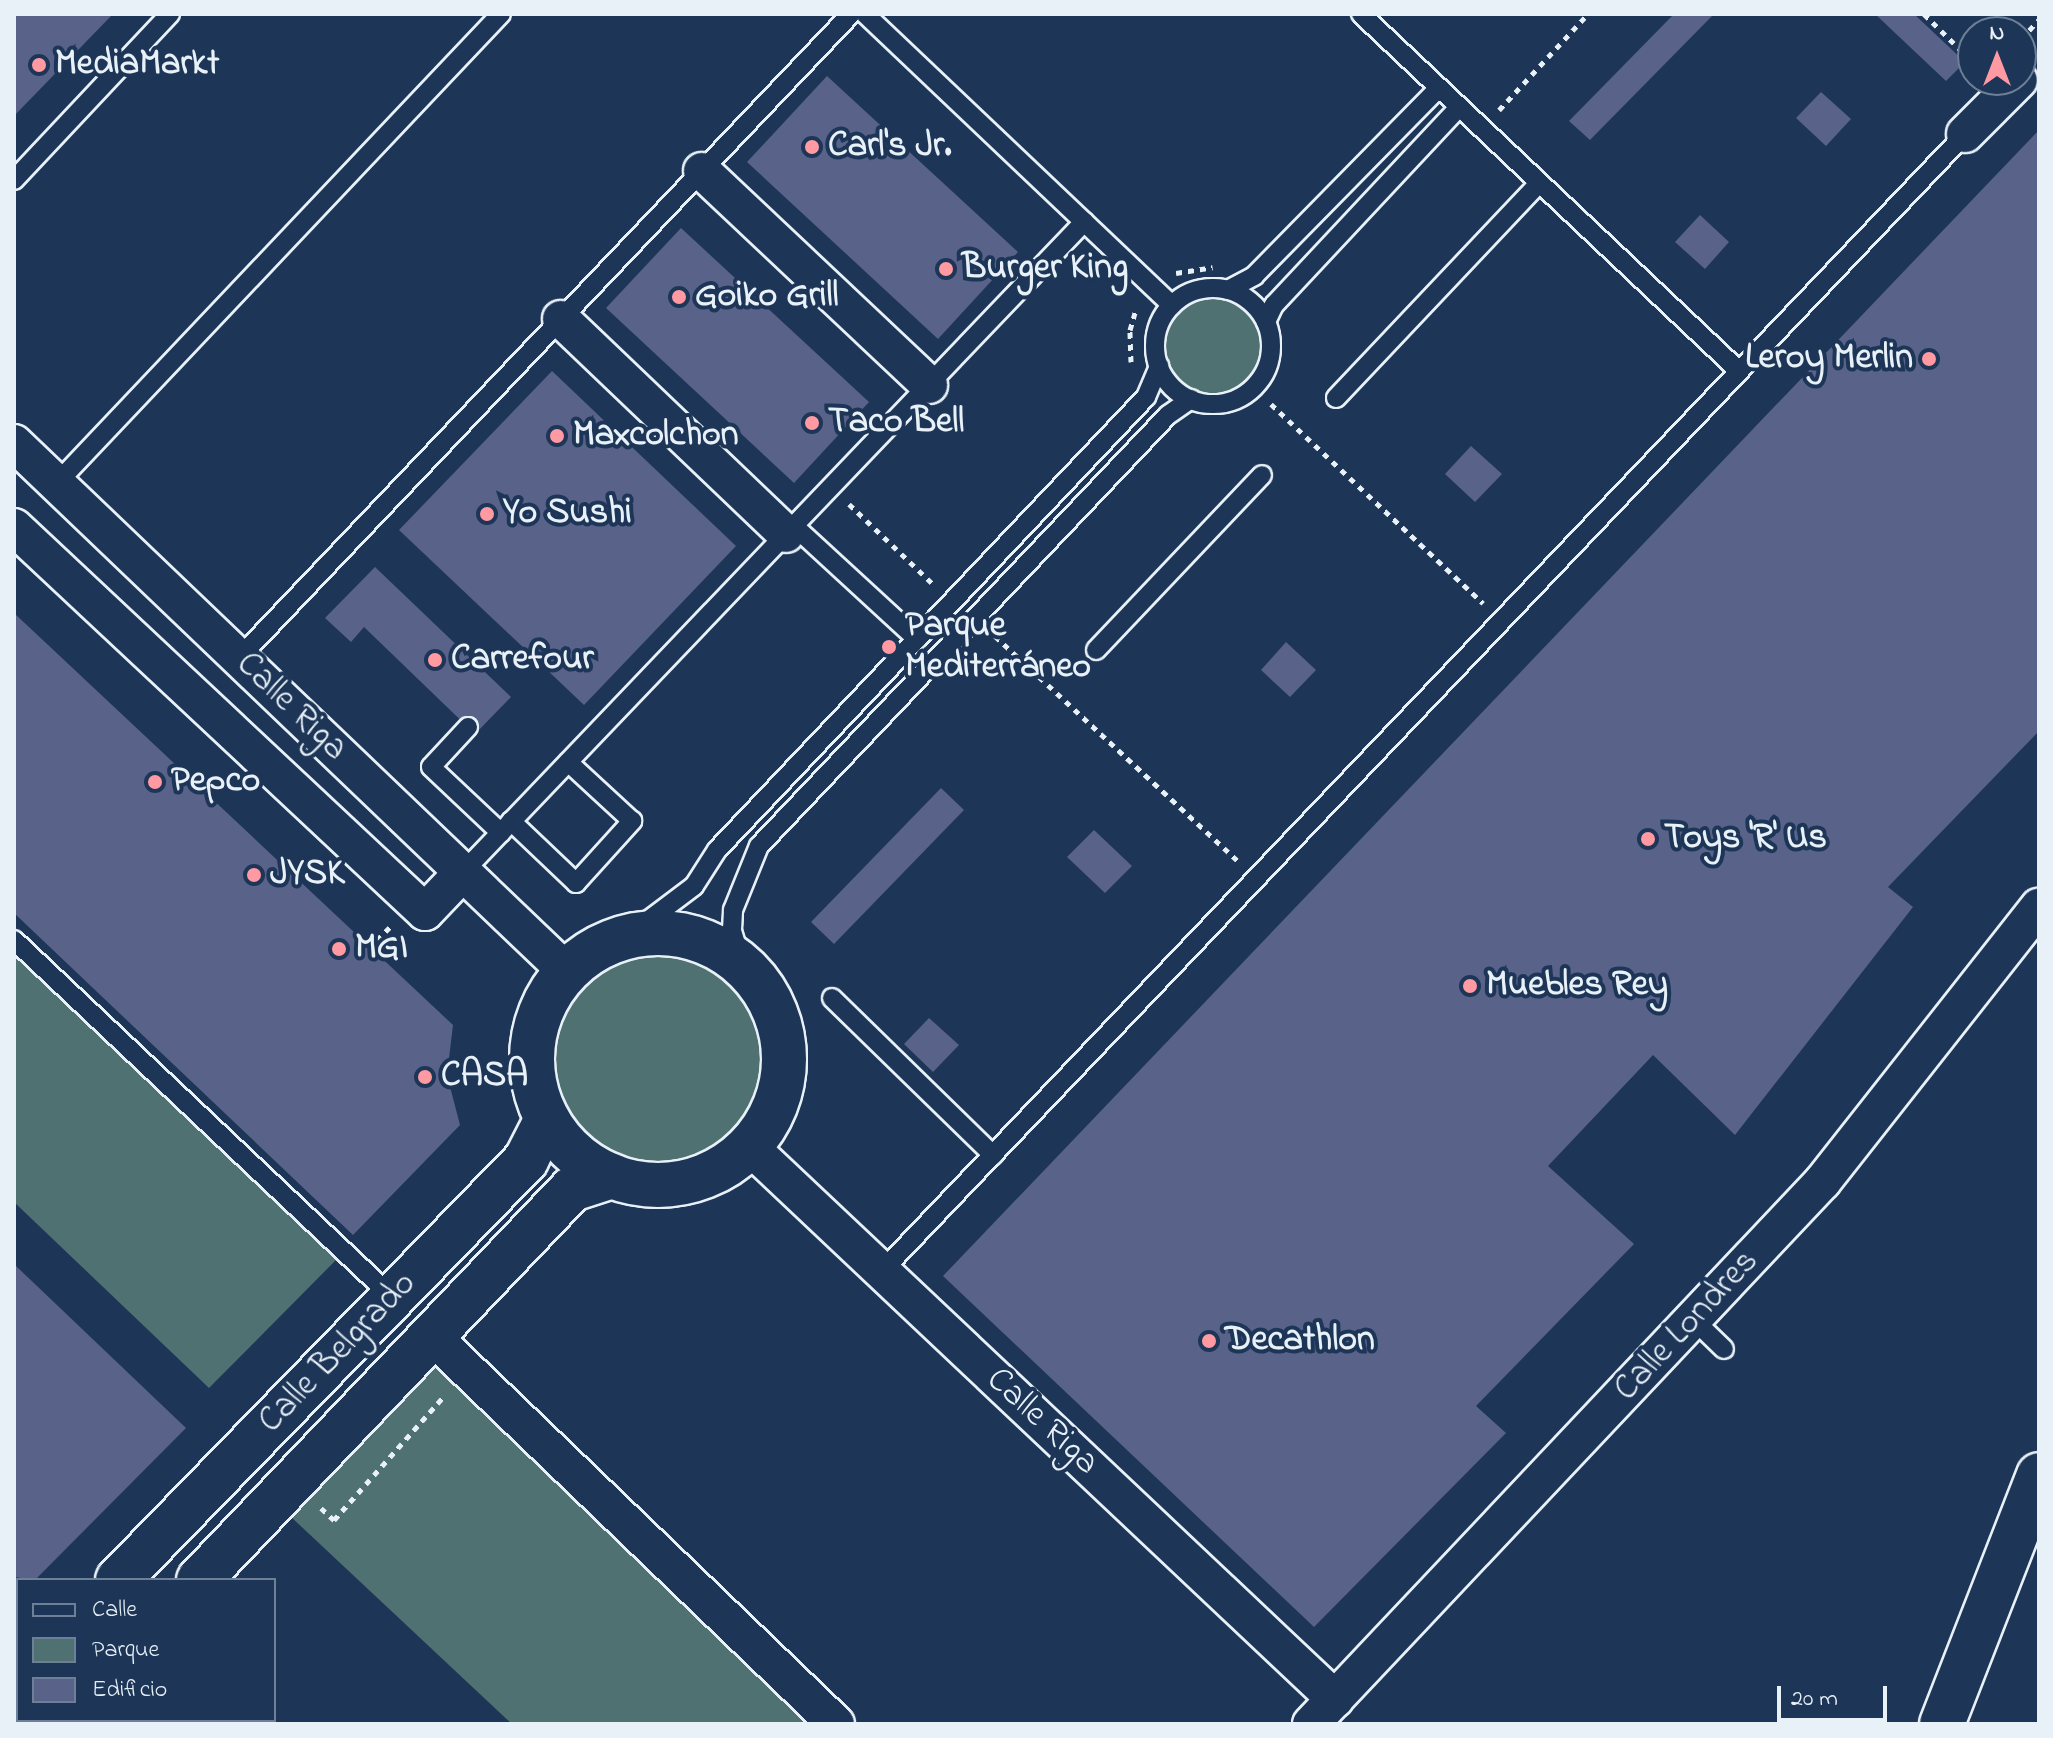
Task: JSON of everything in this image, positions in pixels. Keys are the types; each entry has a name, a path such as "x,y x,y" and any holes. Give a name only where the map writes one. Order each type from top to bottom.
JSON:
{"main road":[{"path":"672,934 696,940 743,967 777,1019 784,1064 774,1108 749,1146 693,1180 650,1185 612,1176 576,1155 547,1119 535,1088 532,1047 543,1007 567,972 602,946 625,938 672,934"},
{"name":"Calle Belgrado","path":"120,1578 526,1160 547,1119"},
{"name":"Calle Belgrado","path":"201,1578 572,1189 612,1176"},
{"path":"1942,1724 2039,1475"}],"street":[{"path":"1965,134 2003,96"},
{"path":"702,171 929,385"},
{"path":"561,319 790,530"},
{"name":"Calle Riga","path":"14,443 567,972"},
{"path":"14,527 425,912 464,871"},
{"name":"Calle Londres","path":"1323,1711 1823,1181 2039,907"},
{"name":"Calle Riga","path":"749,1146 883,1270 1323,1711"},
{"path":"432,1336 836,1724"}],"lane":[{"path":"14,180 170,14"},
{"path":"56,484 501,14"},
{"path":"239,658 851,14"},
{"path":"865,14 1172,305"},
{"path":"1361,14 1739,371"},
{"path":"1228,290 1254,276 1439,88"},
{"path":"1266,322 1274,305 1459,107"},
{"path":"883,1270 1965,134"},
{"path":"1336,398 1539,183"},
{"path":"464,871 1084,222"},
{"path":"625,938 694,886 717,850 1146,397 1159,366 1156,333 1172,305 1198,290 1228,290 1249,300 1266,322 1270,358 1256,385 1225,402 1191,399 1177,391 1159,366"},
{"path":"743,967 733,910 759,846 1168,415 1191,399"},
{"path":"1096,650 1262,475"},
{"path":"790,530 917,639"},
{"path":"468,727 431,767 576,883 632,821 568,762"},
{"path":"14,940 392,1297"},
{"path":"832,998 993,1155"},
{"path":"1693,1319 1724,1349"}],"path":[{"path":"1492,117 1588,14"},
{"path":"1924,14 1957,46"},
{"path":"1166,278 1198,267 1221,268"},
{"path":"1133,371 1129,341 1140,302"},
{"path":"1271,404 1501,620"},
{"path":"831,487 935,586"},
{"path":"991,633 1256,878"},
{"path":"334,1520 445,1401 442,1385"}],"green space":[{"path":"1213,288 1235,293 1254,305 1266,324 1271,346 1266,368 1254,387 1235,399 1213,404 1191,399 1172,387 1160,368 1155,346 1160,324 1172,305 1191,293"},
{"path":"646,934 670,934 717,948 747,970 774,1011 781,1035 781,1083 774,1107 747,1148 706,1175 670,1184 646,1184 599,1170 578,1156 561,1139 547,1118 538,1095 533,1071 533,1047 547,1000 561,979 578,962 599,948 622,939"},
{"path":"14,953 336,1260 209,1388 14,1202"},
{"path":"432,1336 836,1724 512,1724 274,1501"}],"building":[{"name":"MediaMarkt","path":"14,14 113,14 14,116"},
{"path":"1674,14 1714,14 1590,140 1569,121"},
{"path":"1875,14 1914,14 1957,54 1957,70 1946,81"},
{"path":"827,76 1018,252 938,339 747,162"},
{"path":"1821,92 1851,119 1826,146 1796,118"},
{"path":"2039,130 2039,731 1888,887 1913,907 1735,1135 1653,1055 1548,1166 1634,1244 1476,1406 1506,1433 1314,1627 943,1276"},
{"path":"1700,215 1729,242 1705,269 1675,242"},
{"path":"681,228 869,402 794,483 606,308"},
{"path":"552,371 736,546 584,705 399,530"},
{"path":"1471,446 1502,474 1475,502 1445,474"},
{"path":"375,567 511,697 475,734 364,627 351,642 325,618"},
{"path":"14,613 453,1025 447,1075 460,1125 353,1235 14,913"},
{"path":"1286,642 1316,670 1290,697 1261,670"},
{"path":"941,788 964,810 834,944 811,922"},
{"path":"1094,830 1132,866 1105,893 1067,857"},
{"path":"929,1018 959,1045 933,1072 904,1044"},
{"path":"16,1266 186,1428 37,1578 14,1577"}],"place":[{"name":"MediaMarkt","path":"39,65"},
{"name":"Carl's Jr.","path":"812,147"},
{"name":"Burger King","path":"946,269"},
{"name":"Goiko Grill","path":"679,297"},
{"name":"Leroy Merlin","path":"1929,359"},
{"name":"Taco Bell","path":"812,423"},
{"name":"Maxcolchon","path":"557,436"},
{"name":"Yo Sushi","path":"487,514"},
{"name":"Parque Mediterráneo","path":"889,647"},
{"name":"Carrefour","path":"435,660"},
{"name":"Pepco","path":"155,782"},
{"name":"Toys 'R' Us","path":"1648,839"},
{"name":"JYSK","path":"254,875"},
{"name":"MGI","path":"339,949"},
{"name":"Muebles Rey","path":"1470,986"},
{"name":"CASA","path":"425,1077"},
{"name":"Decathlon","path":"1209,1341"}]}
